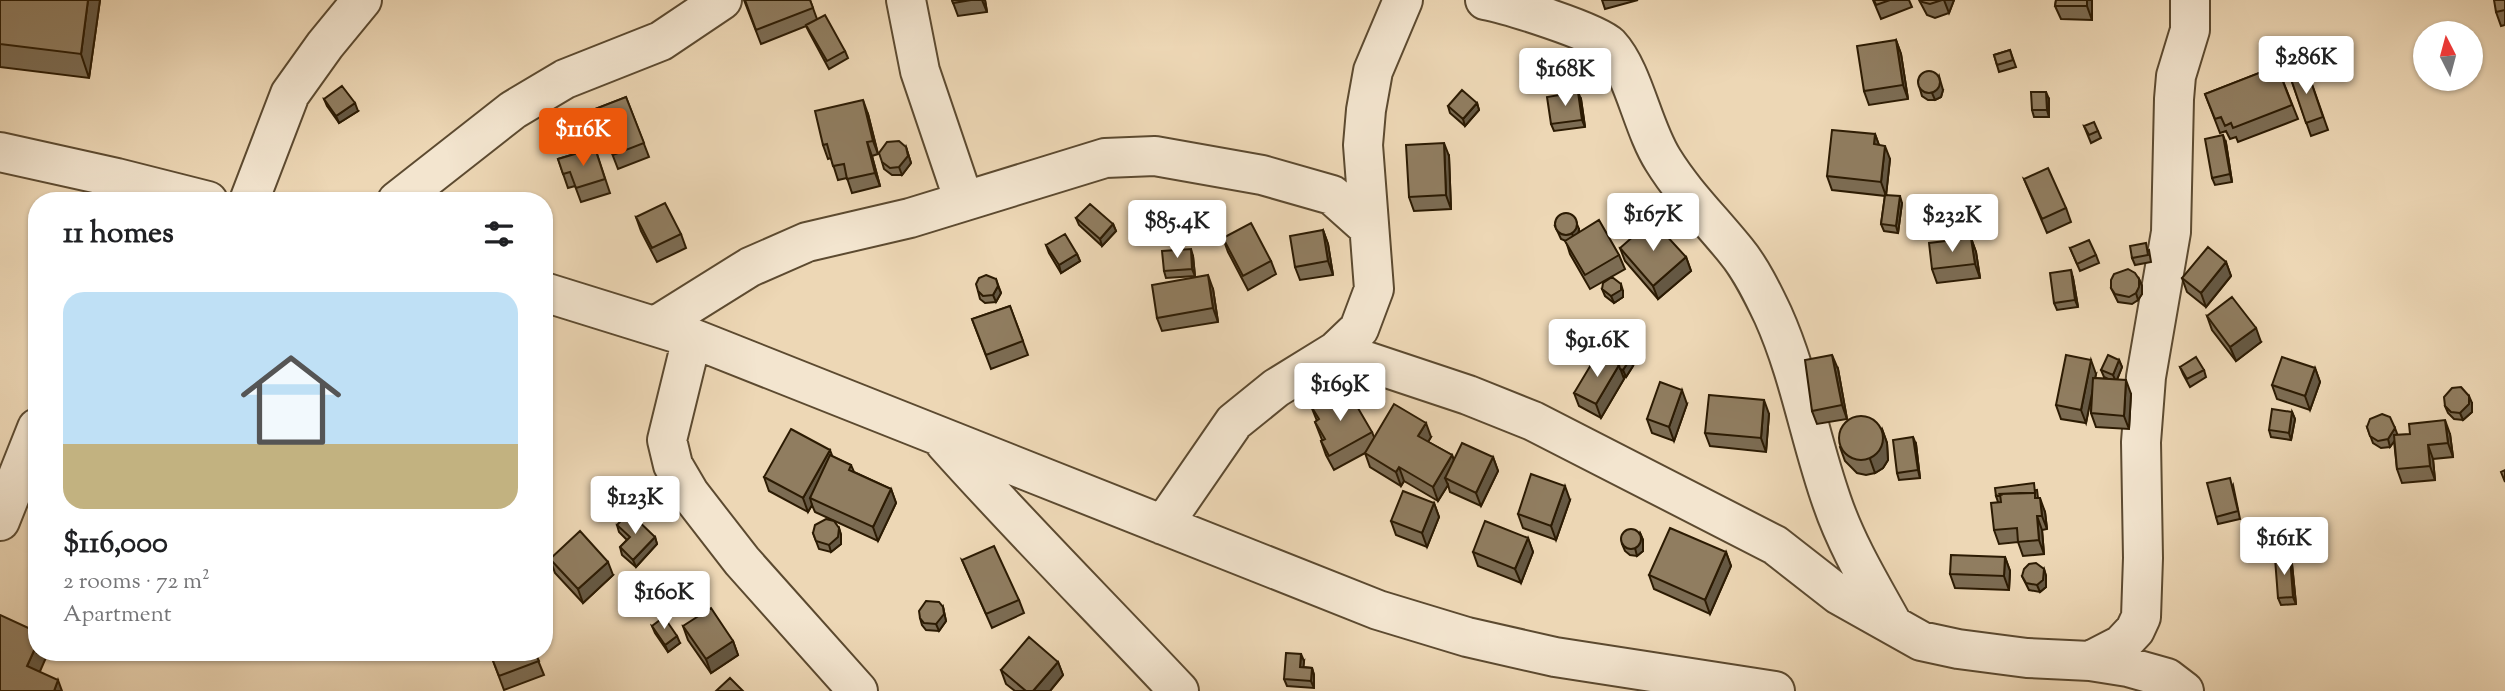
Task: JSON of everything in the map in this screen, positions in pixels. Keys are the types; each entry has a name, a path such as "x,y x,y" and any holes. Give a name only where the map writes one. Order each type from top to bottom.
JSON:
{"street":[{"path":"252,192 290,94 362,0"},
{"path":"408,192 513,110 565,79 661,41 722,0"},
{"path":"906,0 920,71 964,201"},
{"path":"1163,525 1234,422 1276,388 1336,351 1359,329 1374,289 1363,145 1366,110 1373,71 1404,0"},
{"path":"1485,0 1591,33 1608,44 1619,59 1643,121 1661,158 1689,199 1736,252 1772,313 1790,355 1830,499 1843,534 1893,625"},
{"path":"2090,661 2121,645 2135,630 2141,617 2141,442 2146,377 2171,232 2174,99 2176,76 2190,30 2190,0"},
{"path":"0,152 113,190"},
{"path":"858,691 741,561 690,494 673,465 667,440 674,332 725,281 776,254 807,242 910,218 1105,159 1155,156 1262,176 1332,195 1369,228"},
{"path":"553,295 674,332 1378,610 1467,637 1625,669 1775,691"},
{"path":"1336,351 1468,395 1533,421 1775,545 1839,595 1921,641 2027,658 2090,661 2128,667 2167,678 2185,691"},
{"path":"939,436 1015,521 1085,590 1179,691"},
{"path":"0,521 28,451"}],"building":[{"path":"0,0 88,0 81,54 0,44"},
{"path":"745,0 810,0 813,8 756,30"},
{"path":"1874,0 1890,0 1876,5"},
{"path":"1921,0 1942,0 1930,4"},
{"path":"2056,0 2087,0 2087,6 2055,6"},
{"path":"2494,0 2505,0 2505,10 2496,12"},
{"path":"825,15 845,51 827,61 806,25"},
{"path":"1896,40 1903,85 1864,91 1857,46"},
{"path":"2010,50 2013,60 1997,65 1994,55"},
{"path":"2277,66 2292,105 2233,128 2231,123 2225,126 2221,117 2215,119 2205,94"},
{"path":"2307,70 2323,117 2306,123 2290,76"},
{"path":"1929,71 1937,74 1940,82 1937,90 1929,93 1921,90 1918,82 1921,74"},
{"path":"342,86 355,103 336,116 324,99"},
{"path":"1462,90 1477,103 1463,119 1448,106"},
{"path":"1578,92 1582,120 1551,124 1547,97"},
{"path":"2031,92 2046,92 2047,110 2032,110"},
{"path":"626,97 644,143 613,155 595,109"},
{"path":"863,100 873,141 867,142 875,173 847,179 844,164 833,166 827,144 823,145 815,111"},
{"path":"2094,122 2098,131 2089,135 2084,126"},
{"path":"1832,130 1875,134 1874,144 1885,146 1881,182 1827,176"},
{"path":"2223,135 2230,174 2212,178 2205,139"},
{"path":"899,141 906,147 908,156 899,167 890,168 882,162 879,153 887,142"},
{"path":"1444,143 1446,195 1409,197 1406,145"},
{"path":"595,148 605,179 576,188 570,172 563,174 558,159"},
{"path":"2048,168 2066,208 2042,219 2024,179"},
{"path":"1885,195 1900,196 1896,226 1881,224"},
{"path":"665,203 681,234 652,248 636,217"},
{"path":"1090,204 1113,224 1100,239 1076,218"},
{"path":"1566,213 1574,216 1577,224 1574,232 1566,235 1558,232 1555,224 1558,216"},
{"path":"1599,220 1619,255 1585,275 1565,241"},
{"path":"1652,220 1686,257 1653,286 1620,248"},
{"path":"1251,223 1271,261 1243,276 1223,238"},
{"path":"1323,230 1328,261 1295,267 1290,236"},
{"path":"1065,234 1077,254 1059,265 1046,245"},
{"path":"1971,238 1975,264 1932,269 1929,243"},
{"path":"2089,240 2096,255 2077,264 2070,248"},
{"path":"2146,243 2148,255 2132,258 2130,246"},
{"path":"2208,247 2226,262 2201,293 2182,278"},
{"path":"1191,249 1192,269 1164,271 1162,251"},
{"path":"2128,269 2139,279 2136,293 2129,297 2115,294 2111,288 2114,274"},
{"path":"2071,270 2075,300 2054,303 2050,273"},
{"path":"986,275 996,279 998,286 993,295 983,296 976,284 979,278"},
{"path":"1208,275 1213,308 1157,318 1152,285"},
{"path":"1612,277 1621,284 1621,290 1611,296 1602,289 1603,283"},
{"path":"2232,297 2256,328 2230,347 2207,316"},
{"path":"1010,306 1023,341 986,355 972,319"},
{"path":"1598,353 1619,365 1596,404 1574,393"},
{"path":"1623,354 1630,359 1623,370 1617,364"},
{"path":"1832,355 1842,405 1812,411 1805,360"},
{"path":"2066,355 2091,360 2081,410 2056,405"},
{"path":"2108,355 2119,360 2113,375 2101,370"},
{"path":"2196,357 2204,370 2187,379 2180,367"},
{"path":"2282,357 2315,368 2305,396 2272,385"},
{"path":"2093,378 2126,380 2124,416 2091,413"},
{"path":"1660,382 1682,390 1669,427 1647,419"},
{"path":"2461,387 2469,396 2469,404 2460,413 2451,412 2445,406 2444,397 2452,388"},
{"path":"1348,391 1372,432 1329,456 1321,441 1325,439 1315,422 1319,419 1311,406 1326,397 1328,402"},
{"path":"1709,395 1764,400 1761,438 1705,433"},
{"path":"1394,404 1426,423 1418,436 1452,455 1433,487 1399,467 1396,472 1365,453"},
{"path":"2272,409 2292,412 2289,433 2269,430"},
{"path":"2382,414 2390,417 2395,428 2388,439 2378,441 2370,436 2367,427 2370,419"},
{"path":"1861,416 1870,417 1877,422 1882,429 1882,447 1877,454 1870,459 1861,460 1852,459 1845,454 1840,447 1839,438 1840,429 1845,422 1852,417"},
{"path":"2445,420 2448,443 2428,445 2430,466 2397,469 2394,435 2410,434 2409,424"},
{"path":"791,429 830,450 803,498 764,477"},
{"path":"1913,437 1918,470 1897,473 1893,440"},
{"path":"1462,443 1493,457 1476,493 1445,478"},
{"path":"830,455 851,465 849,470 891,489 873,527 810,498"},
{"path":"1531,474 1565,486 1551,526 1518,514"},
{"path":"2230,478 2238,511 2216,517 2207,483"},
{"path":"2034,483 2035,493 1996,496 1995,488"},
{"path":"1403,491 1434,503 1422,533 1391,521"},
{"path":"2035,493 2035,498 2040,498 2042,516 2037,516 2039,540 2018,542 2017,528 1994,530 1991,503 2001,502 2000,494"},
{"path":"629,512 655,537 633,560 620,547 630,537 617,525"},
{"path":"826,519 834,521 839,528 838,537 829,545 816,541 813,533 815,525"},
{"path":"1485,521 1528,538 1515,569 1473,552"},
{"path":"1670,528 1726,552 1705,600 1649,575"},
{"path":"1631,529 1638,532 1641,539 1638,546 1631,549 1624,546 1621,539 1624,532"},
{"path":"580,531 608,562 578,589 553,562 553,556"},
{"path":"994,546 1019,600 986,614 962,560"},
{"path":"1951,555 2005,557 2004,576 1950,574"},
{"path":"2290,557 2293,597 2278,598 2275,558"},
{"path":"2036,563 2044,569 2043,580 2037,585 2026,583 2022,576 2024,569 2029,564"},
{"path":"926,601 939,602 943,607 944,614 936,624 924,623 920,618 919,611"},
{"path":"711,608 733,641 706,659 683,626"},
{"path":"0,615 28,628 29,661 27,666 58,680 54,691 0,691"},
{"path":"664,617 677,636 665,645 652,626"},
{"path":"1029,637 1058,662 1033,691 1026,691 1001,670"},
{"path":"1286,653 1301,654 1300,667 1312,668 1311,681 1284,679"},
{"path":"493,661 539,661 499,676"},
{"path":"730,678 743,691 716,691"}]}
